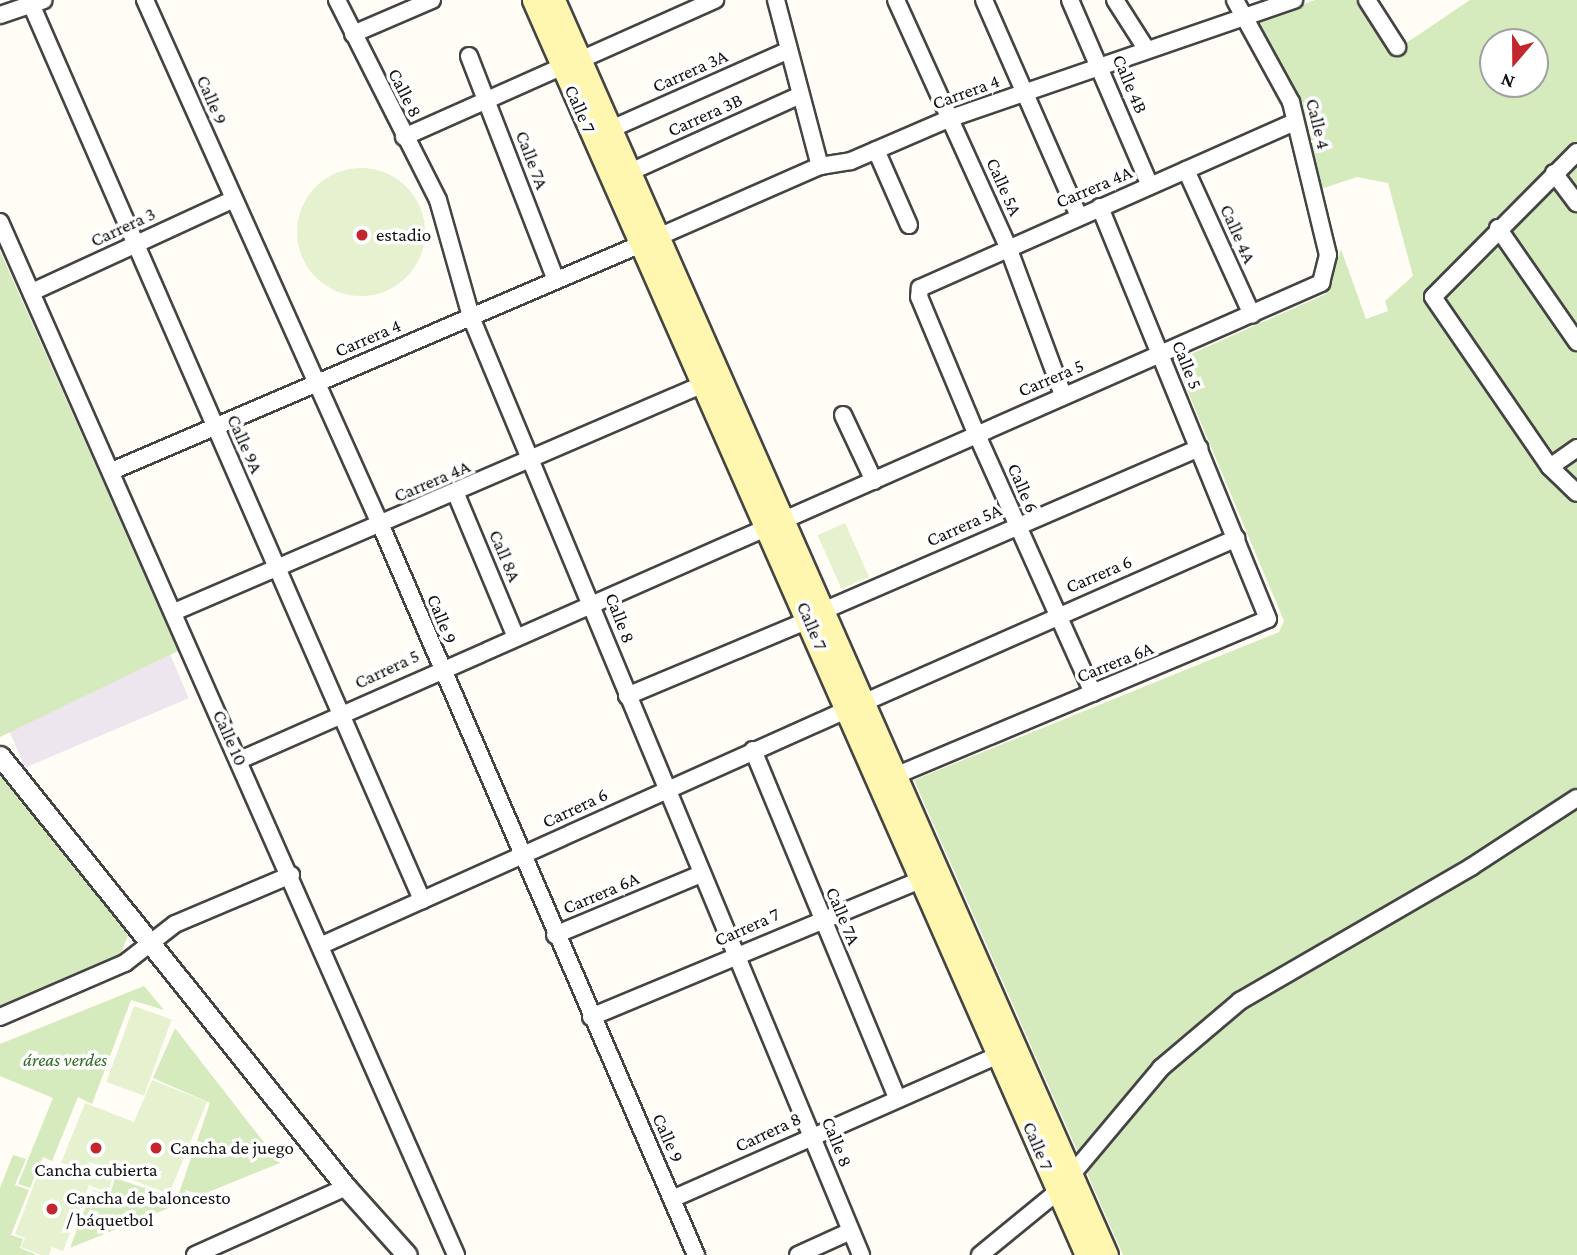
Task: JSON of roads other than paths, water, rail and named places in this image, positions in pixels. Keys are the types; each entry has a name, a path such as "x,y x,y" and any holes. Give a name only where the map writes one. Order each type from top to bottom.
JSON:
{"main road":[{"name":"Calle 7","path":"533,0 611,129 630,172 650,240 704,384 777,525"},
{"name":"Calle 7","path":"554,0 571,63 817,615 856,706 922,879 1086,1255"},
{"name":"Calle 7","path":"856,706 897,775 1107,1255"}],"street":[{"name":"Calle 9","path":"145,0 232,200 381,526 520,856 696,1255"},
{"name":"Calle 8","path":"337,0 438,200 471,317 534,461 665,789 737,954 861,1255"},
{"path":"353,34 432,0"},
{"path":"404,137 715,0"},
{"path":"776,0 798,96 820,166"},
{"name":"Calle 5A","path":"896,0 1007,247 1063,395"},
{"path":"984,0 1027,92 1079,216"},
{"name":"Calle 4B","path":"1070,0 1150,186"},
{"path":"1115,0 1147,50"},
{"name":"Calle 4","path":"1236,0 1283,79 1328,270"},
{"name":"Carrera 4","path":"111,471 820,166 876,150 951,118 1294,0"},
{"path":"1367,0 1397,47"},
{"path":"0,15 38,2"},
{"name":"Calle 9A","path":"38,2 213,426 422,900"},
{"name":"Carrera 3A","path":"611,129 787,51"},
{"name":"Calle 7A","path":"469,56 556,280"},
{"name":"Carrera 3B","path":"630,172 798,96"},
{"name":"Carrera 4A","path":"919,297 926,281 1295,122"},
{"path":"876,150 909,225"},
{"path":"1577,152 1498,228 1433,298 1550,467 1577,493"},
{"name":"Calle 4A","path":"1186,170 1252,315"},
{"path":"1554,173 1577,203"},
{"name":"Carrera 3","path":"32,292 232,200"},
{"name":"Calle 5","path":"1100,207 1236,538"},
{"name":"Calle 10","path":"0,222 322,945 456,1255"},
{"path":"1498,228 1577,342"},
{"name":"Carrera 5","path":"777,525 976,433 1252,315 1321,283 1328,270"},
{"name":"Calle 6","path":"919,297 1056,616 1093,693"},
{"name":"Carrera 4A","path":"174,612 534,461 704,384"},
{"path":"843,415 874,481"},
{"name":"Carrera 5A","path":"627,696 817,615 1016,524 1199,448"},
{"path":"1550,467 1577,448"},
{"name":"Call 8A","path":"456,494 515,635"},
{"path":"592,603 777,525"},
{"name":"Carrera 6","path":"322,945 665,789 1236,538"},
{"name":"Carrera 6A","path":"897,775 1265,624 1265,608 1236,538"},
{"name":"Carrera 5","path":"240,760 439,668 592,603"},
{"name":"Calle 7A","path":"753,750 897,1097"},
{"path":"0,756 346,1187 407,1255"},
{"path":"980,1255 1057,1192 1161,1068 1240,1001 1577,798"},
{"name":"Carrera 6A","path":"555,935 701,874"},
{"path":"0,1017 125,963 175,924 291,875"},
{"name":"Carrera 7","path":"592,1017 821,917 922,879"},
{"name":"Carrera 8","path":"672,1199 897,1097 999,1055"},
{"path":"195,1255 346,1187"},
{"path":"798,1255 850,1231"}],"place":[{"name":"estadio","path":"362,235"},
{"name":"Cancha cubierta","path":"96,1148"},
{"name":"Cancha de juego","path":"156,1148"},
{"name":"Cancha de baloncesto / báquetbol","path":"52,1209"}],"park label":[{"name":"áreas verdes","path":"65,1060"}]}
